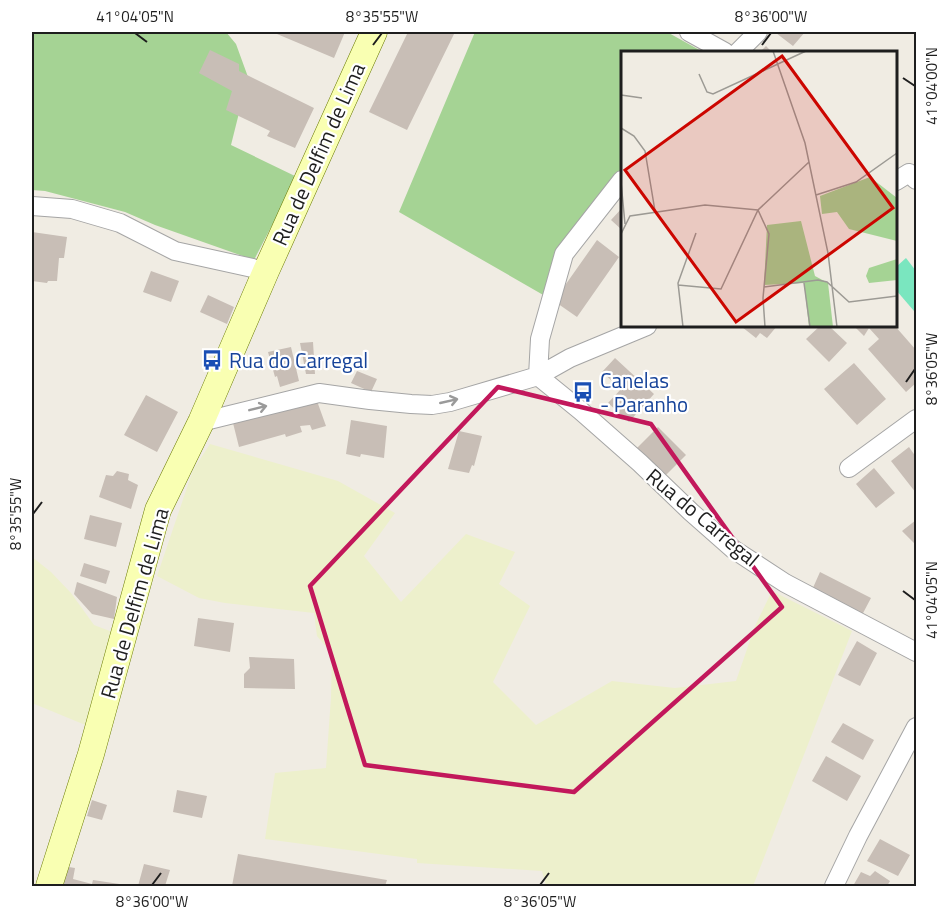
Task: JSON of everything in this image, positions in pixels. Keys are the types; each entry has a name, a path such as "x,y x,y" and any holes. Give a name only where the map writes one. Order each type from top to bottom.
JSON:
{"main road":[{"name":"Rua de Delfim de Lima","path":"49,886 91,754 158,510 201,422 266,271 374,32"}],"street":[{"path":"688,32 722,51"},
{"path":"739,51 758,32"},
{"path":"897,180 909,173 916,180"},
{"path":"538,376 540,339 564,254 621,181"},
{"path":"32,206 72,209 120,223 175,251 266,271"},
{"path":"201,422 318,393 411,404 432,405 450,402 538,376 570,358 645,327"},
{"name":"Rua do Carregal","path":"538,376 623,448 733,549 785,583 916,651"},
{"path":"849,468 916,419"},
{"path":"834,886 916,727"}],"highlighted area":[{"path":"498,387 651,424 782,607 574,792 365,765 310,586"}],"green space":[{"path":"32,32 226,32 236,44 248,77 231,145 297,177 254,260 125,212 45,191 32,190"},
{"path":"475,32 667,32 701,51 621,51 621,185 545,296 399,212"},
{"path":"906,258 916,271 916,308 914,311 897,291 897,266"},
{"path":"210,444 338,481 395,513 364,556 401,602 466,534 515,552 499,584 530,606 493,682 536,725 612,681 675,688 736,681 755,626 772,591 852,631 753,886 546,886 542,871 417,863 417,859 265,839 275,773 326,768 332,654 317,636 314,613 199,598 157,576 193,470"},
{"path":"32,557 51,572 71,593 94,625 115,633 95,729 32,703"}],"building":[{"path":"279,32 345,32 334,58 277,34"},
{"path":"408,32 455,32 407,130 369,112"},
{"path":"777,32 805,32 793,46"},
{"path":"766,46 771,51 761,51"},
{"path":"210,50 239,64 239,71 314,108 295,148 267,136 270,131 226,110 232,91 199,73"},
{"path":"621,209 621,229 611,220"},
{"path":"32,232 67,237 64,258 59,258 57,281 47,283 32,281"},
{"path":"597,240 619,257 577,317 554,301"},
{"path":"151,271 179,281 171,302 143,292"},
{"path":"208,295 234,307 227,324 200,312"},
{"path":"742,327 776,327 767,338 760,333 756,338"},
{"path":"819,327 830,327 847,343 829,362 806,339"},
{"path":"855,327 896,327 916,350 916,383 906,392 868,349 879,339 869,328 864,336"},
{"path":"313,342 315,374 306,374 300,343"},
{"path":"291,347 299,381 280,387 268,352"},
{"path":"615,358 654,394 629,422 608,403 621,389 602,372"},
{"path":"854,363 886,399 857,425 824,389"},
{"path":"357,371 377,379 371,392 351,383"},
{"path":"146,395 178,412 157,452 124,435"},
{"path":"317,401 326,426 312,430 310,425 300,426 302,432 286,437 285,434 239,447 233,423"},
{"path":"351,420 387,426 384,458 346,454"},
{"path":"658,427 686,455 664,477 632,453"},
{"path":"459,431 482,436 474,466 472,465 469,473 448,469"},
{"path":"909,447 916,457 916,493 891,461"},
{"path":"874,468 895,493 876,508 856,484"},
{"path":"117,471 129,474 128,480 138,485 131,509 99,497 106,475 113,476"},
{"path":"90,515 122,523 116,547 84,539"},
{"path":"916,520 916,545 902,531"},
{"path":"84,563 110,571 106,584 80,576"},
{"path":"820,572 871,598 862,615 812,590"},
{"path":"77,582 117,597 114,619 92,614 74,594"},
{"path":"198,618 234,623 230,652 194,646"},
{"path":"857,641 877,653 860,686 838,675"},
{"path":"249,657 294,659 295,689 244,688 244,674 250,668"},
{"path":"843,723 874,740 863,760 831,742"},
{"path":"826,756 861,776 847,801 812,781"},
{"path":"177,790 207,796 202,818 173,812"},
{"path":"92,800 107,805 102,820 87,816"},
{"path":"880,839 910,855 898,876 867,861"},
{"path":"238,854 387,880 385,886 232,886"},
{"path":"144,864 170,870 165,886 138,886"},
{"path":"63,866 75,868 73,879 92,884 93,880 126,886 57,886"},
{"path":"875,871 890,881 887,886 853,886 861,872 870,876"}],"place":[{"name":"Rua do Carregal","path":"212,360"},
{"name":"Canelas - Paranho","path":"583,392"}]}
